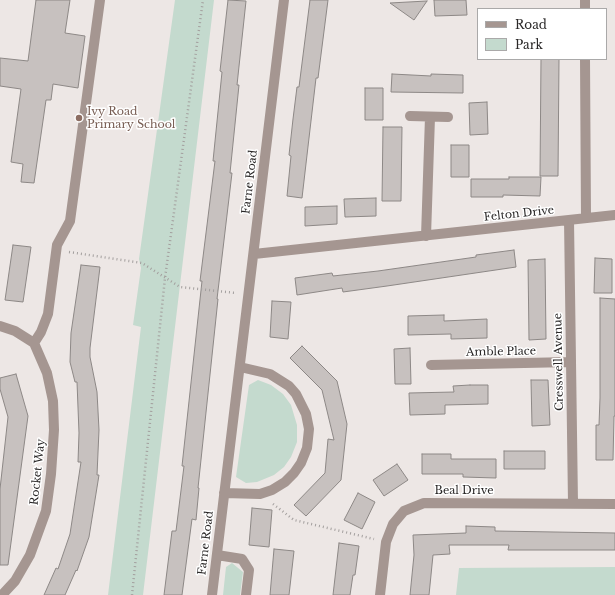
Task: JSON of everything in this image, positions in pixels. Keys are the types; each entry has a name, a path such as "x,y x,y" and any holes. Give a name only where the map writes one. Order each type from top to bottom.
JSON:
{"street":[{"path":"0,326 15,331 34,343 41,332 48,314 57,250 70,221 100,0"},
{"name":"Farne Road","path":"212,595 284,0"},
{"path":"585,60 586,218"},
{"path":"410,116 448,117"},
{"path":"426,236 430,116"},
{"name":"Felton Drive","path":"254,254 615,215"},
{"name":"Cresswell Avenue","path":"569,220 573,503"},
{"name":"Rocket Way","path":"2,595 15,580 30,555 46,511 51,474 54,430 53,401 47,373 34,343"},
{"name":"Amble Place","path":"431,365 571,362"},
{"path":"224,493 260,494 272,490 284,482 301,463 307,448 308,422 303,405 289,386 270,374 240,367"},
{"name":"Beal Drive","path":"380,595 386,542 393,524 404,511 424,503 615,504"},
{"path":"217,555 242,560 249,570 246,595"}],"path":[{"path":"132,595 165,278 204,0"},
{"path":"57,250 142,263 180,287 249,295"},
{"path":"260,494 294,520 386,542"}],"green space":[{"path":"175,0 214,0 143,595 108,595 141,327 133,325 141,268 139,259"},
{"path":"258,380 271,385 283,394 291,405 297,425 297,442 291,457 284,467 274,475 257,482 246,483 236,477 249,385"},
{"path":"232,563 243,572 240,595 223,595 226,567"},
{"path":"615,567 615,595 456,595 459,568"}],"building":[{"name":"Ivy Road Primary School","path":"36,0 70,0 65,33 85,36 78,88 53,84 51,100 46,100 34,183 21,182 23,164 11,162 21,89 0,86 0,58 28,61"},
{"path":"228,0 246,1 237,85 239,85 230,173 232,173 217,299 196,520 192,519 182,595 164,595 172,531 176,531 184,466 182,466 202,281 200,281 215,161 213,161 222,72 220,71"},
{"path":"310,0 328,0 318,78 316,78 302,198 287,196 293,119 297,87 299,87"},
{"path":"434,0 466,0 467,15 435,16"},
{"path":"427,1 414,20 390,3"},
{"path":"541,60 559,60 558,176 540,176"},
{"path":"392,74 431,76 431,74 463,75 463,93 391,92"},
{"path":"365,88 383,88 383,120 365,120"},
{"path":"487,102 488,134 470,135 469,103"},
{"path":"383,127 402,127 401,201 382,201"},
{"path":"451,145 469,145 469,177 451,177"},
{"path":"509,177 541,177 540,196 503,195 503,197 471,197 471,179 509,179"},
{"path":"376,198 376,216 345,217 344,199"},
{"path":"337,206 337,224 305,226 305,207"},
{"path":"13,245 31,247 23,302 5,300"},
{"path":"514,250 516,267 343,292 342,288 297,295 295,278 332,273 333,276 378,271"},
{"path":"595,258 612,259 612,293 594,293"},
{"path":"545,259 546,339 529,340 528,260"},
{"path":"81,265 100,267 90,348 90,357 97,392 99,430 97,475 99,475 89,537 77,571 76,570 65,595 44,595 56,568 58,569 70,534 81,462 78,462 79,433 77,382 75,382 70,362 71,333"},
{"path":"600,298 615,299 615,416 613,460 596,460 596,425 599,425 600,398"},
{"path":"272,301 291,302 288,339 270,337"},
{"path":"444,315 444,321 487,319 487,338 451,339 451,334 408,335 408,316"},
{"path":"302,346 337,381 347,424 341,480 306,516 294,505 325,473 328,439 334,440 322,390 290,358"},
{"path":"410,348 411,384 395,384 394,349"},
{"path":"16,374 28,416 8,565 0,565 0,489 8,417 0,389 0,378"},
{"path":"531,380 548,380 550,425 532,426"},
{"path":"488,385 488,404 445,405 445,414 410,415 409,393 454,392 453,386"},
{"path":"504,451 545,451 545,469 504,469"},
{"path":"422,454 451,454 451,459 496,459 496,478 463,477 463,474 422,474"},
{"path":"397,464 408,480 384,496 373,480"},
{"path":"358,493 375,502 362,529 344,520"},
{"path":"252,508 272,510 269,547 249,545"},
{"path":"466,526 495,527 495,531 615,533 615,550 508,550 509,545 449,545 450,554 433,555 429,595 410,595 414,555 413,535 466,533"},
{"path":"339,543 359,546 355,575 353,575 350,595 333,595"},
{"path":"274,549 294,551 289,595 270,595"}],"place":[{"name":"Ivy Road Primary School","path":"79,118"}]}
